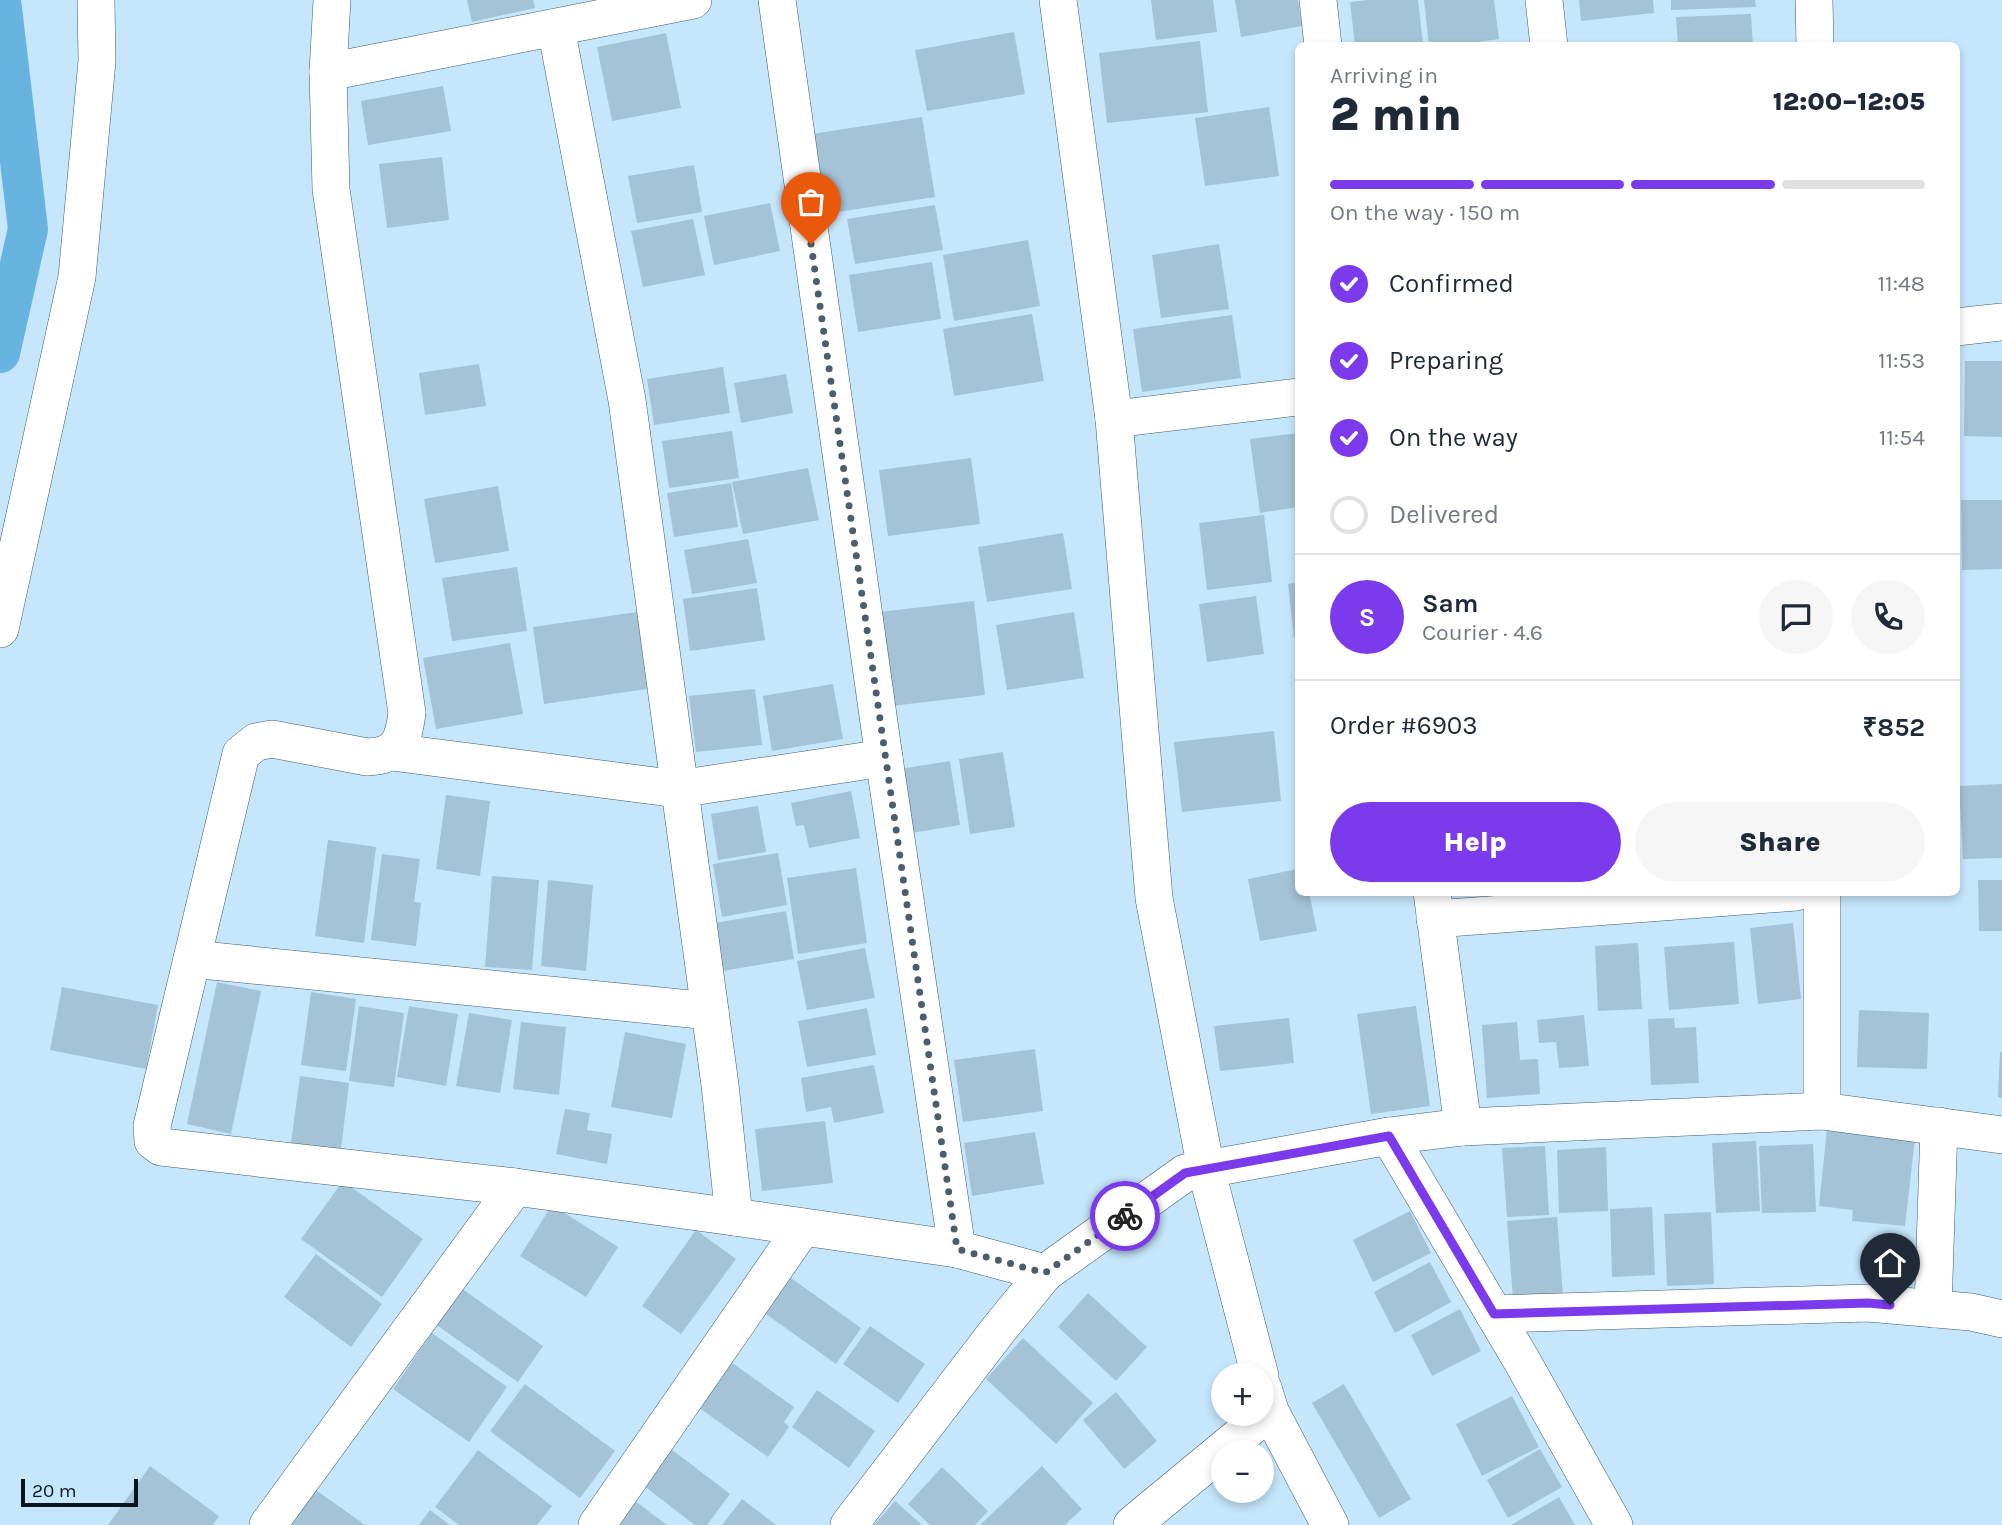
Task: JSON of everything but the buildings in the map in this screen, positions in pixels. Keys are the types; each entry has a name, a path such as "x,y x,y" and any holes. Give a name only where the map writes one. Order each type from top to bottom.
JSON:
{"street":[{"path":"0,629 77,277 97,61 96,0"},
{"path":"332,0 328,72 331,189 407,712 404,737 391,752 381,757 367,757 272,739 256,742 241,754 152,1126 153,1141 161,1147 515,1187 957,1249 1045,1273"},
{"path":"328,72 693,0"},
{"path":"777,0 884,758 957,1249"},
{"path":"1058,0 1114,419 1154,898 1206,1169 1257,1363"},
{"path":"1318,0 1323,42"},
{"path":"1544,0 1549,42"},
{"path":"1814,0 1815,42"},
{"path":"556,28 627,400 710,1011 734,1217"},
{"path":"1960,327 2002,322"},
{"path":"1114,419 1295,397"},
{"path":"391,752 678,789 884,758"},
{"path":"1462,1127 1434,906 1703,896"},
{"path":"1822,896 1822,1111"},
{"path":"192,959 710,1011"},
{"path":"849,1525 1045,1273 1185,1173 1389,1136 1462,1127 1822,1111 2002,1135"},
{"path":"1933,1309 1939,1126"},
{"path":"1389,1136 1614,1525"},
{"path":"268,1525 515,1187"},
{"path":"597,1525 803,1227"},
{"path":"1494,1314 1868,1303 1971,1312 2002,1319"},
{"path":"1274,1413 1330,1525"},
{"path":"1132,1525 1236,1426"}],"waterway":[{"path":"0,353 28,229 1,0"}],"way so far":[{"path":"811,244 957,1249 1045,1273 1125,1216"}],"route":[{"path":"1125,1216 1185,1173 1389,1136 1494,1314 1868,1303 1890,1305"}]}
